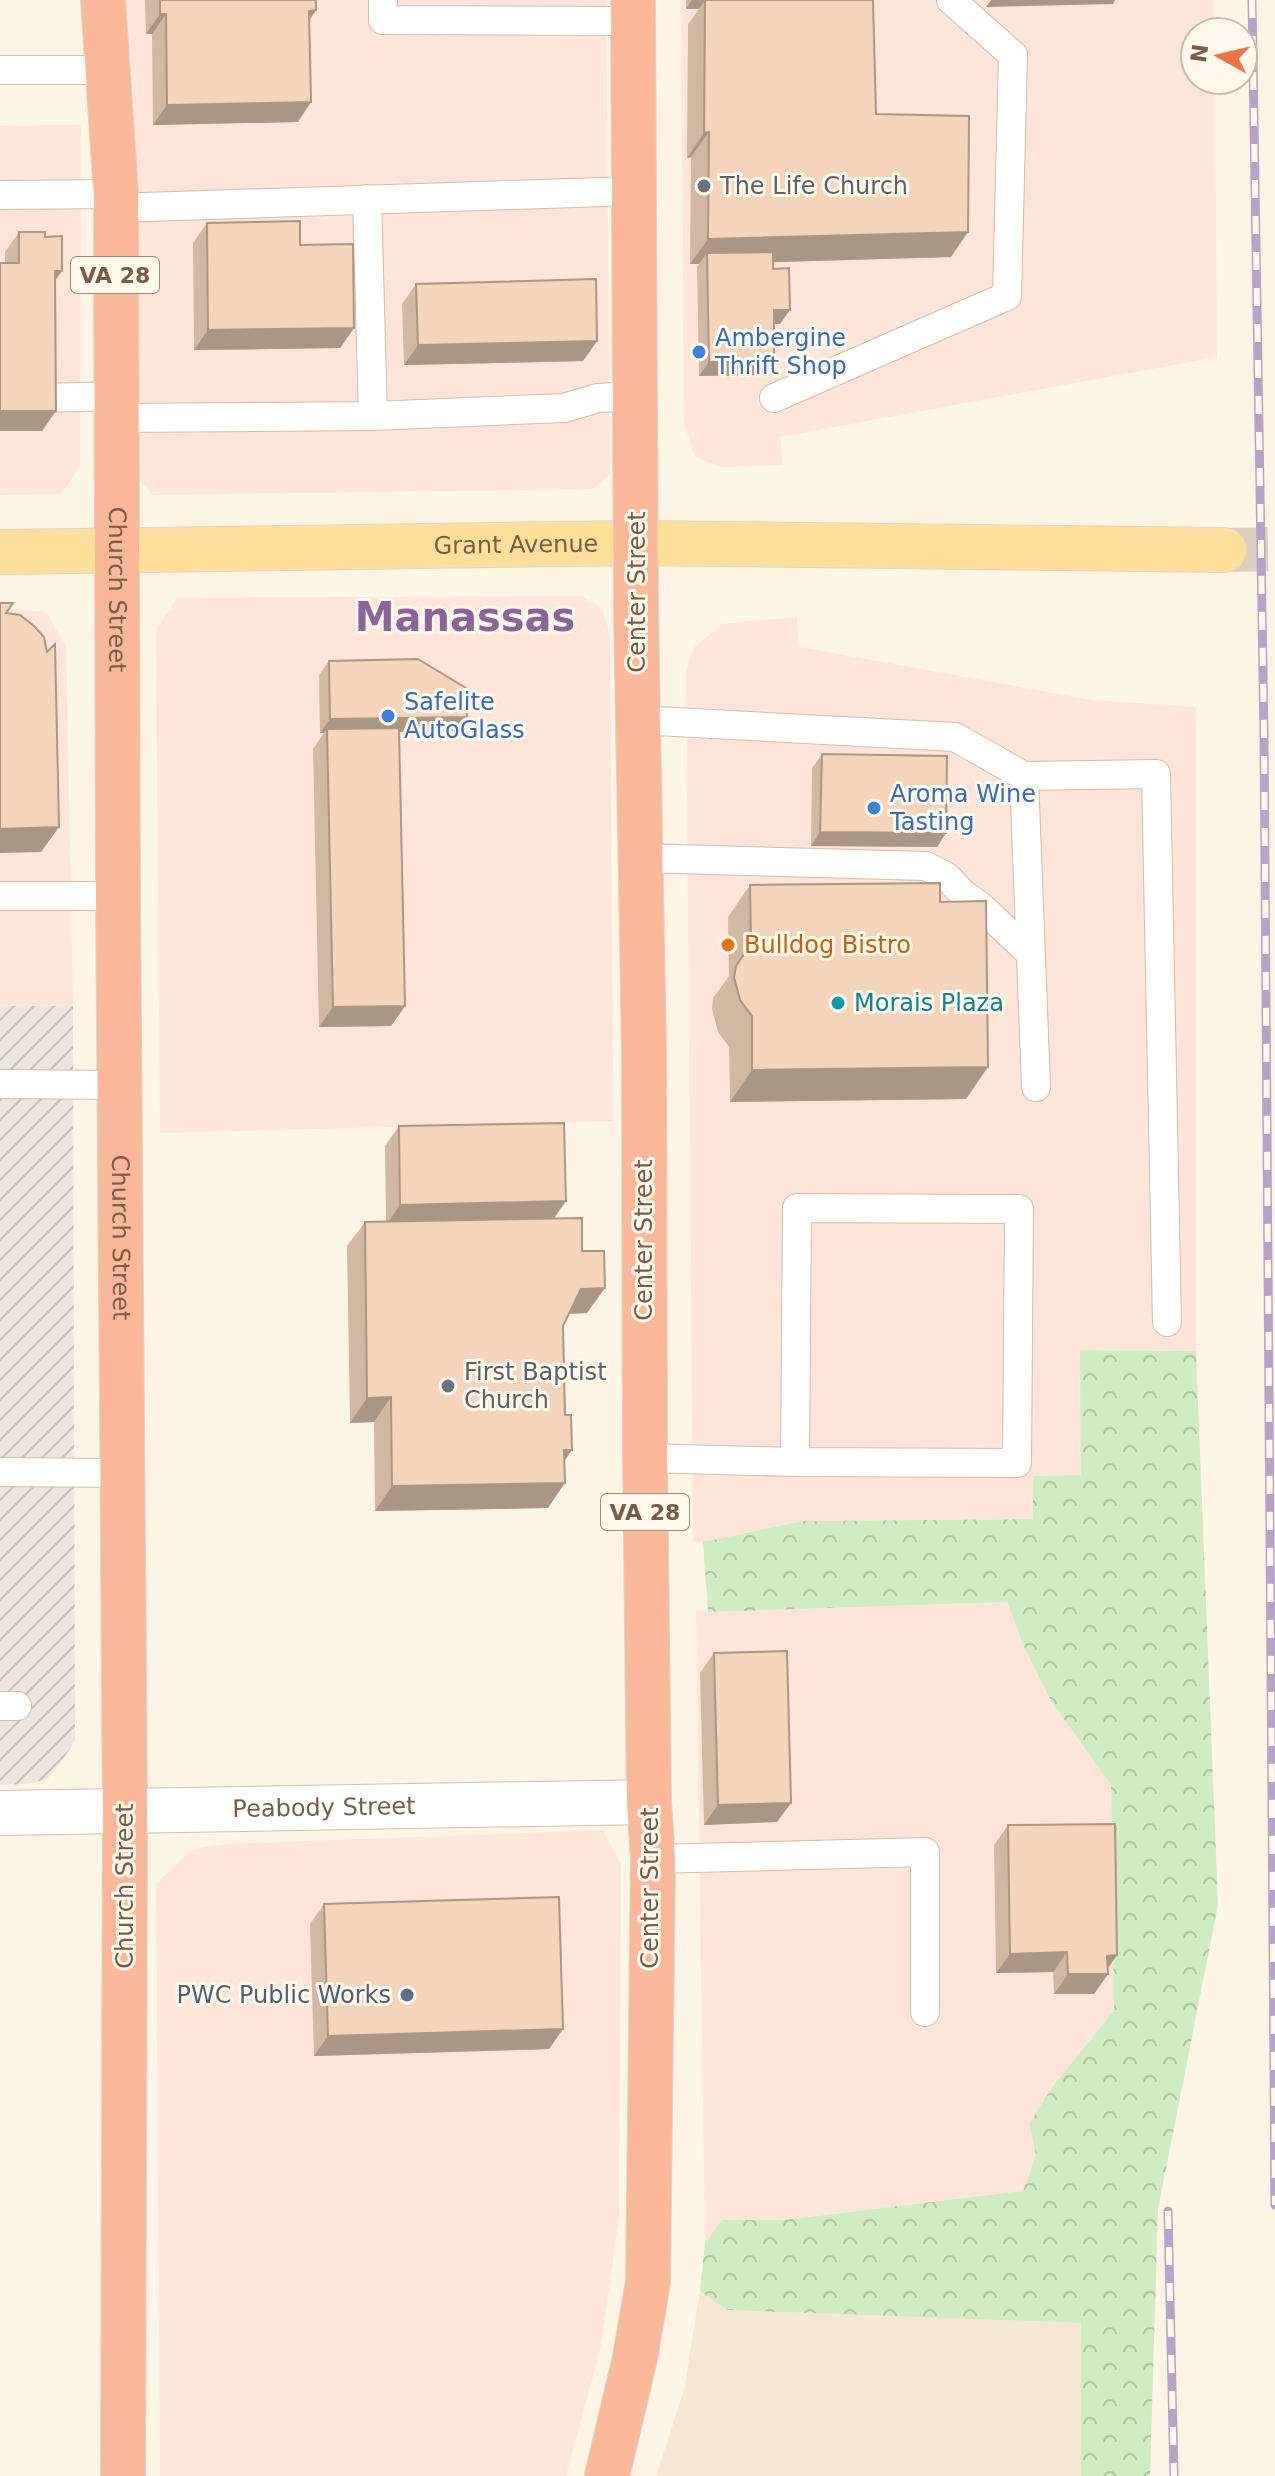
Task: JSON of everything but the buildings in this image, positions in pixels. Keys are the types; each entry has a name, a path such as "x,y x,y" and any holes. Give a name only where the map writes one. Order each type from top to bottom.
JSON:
{"highway":[{"name":"Church Street","path":"103,0 116,201 125,1812 123,2476"},
{"name":"Center Street","path":"607,2476 635,2358 648,2282 653,1859 649,1802 645,1458 633,11"}],"main road":[{"name":"Grant Avenue","path":"0,552 636,543 1224,550"}],"street":[{"name":"Peabody Street","path":"0,1813 649,1802"}],"lane":[{"path":"383,0 383,20 633,11"},
{"path":"774,398 1007,296 1013,55 951,0"},
{"path":"0,70 108,70"},
{"path":"0,195 116,201 367,199 634,191"},
{"path":"367,199 373,416"},
{"path":"42,398 116,407 373,416 564,408 598,398 635,396"},
{"path":"638,720 955,737 1024,776 1156,774 1167,1322"},
{"path":"1024,776 1036,1087"},
{"path":"641,858 926,866 947,877 1029,952"},
{"path":"0,896 118,896"},
{"path":"0,1084 119,1085"},
{"path":"645,1458 795,1462 1017,1463 1019,1209 797,1208 795,1462"},
{"path":"0,1472 123,1473"},
{"path":"653,1859 925,1852 925,2012"}],"shaded area":[{"path":"122,0 606,0 610,474 593,489 153,495 137,478 135,132"},
{"path":"681,0 1214,0 1214,16 1179,16 1179,96 1215,96 1217,357 780,437 783,465 721,467 695,457 684,423"},
{"path":"81,125 80,464 69,484 59,494 0,495 0,126"},
{"path":"582,596 602,608 610,635 613,1121 160,1133 156,630 177,598"},
{"path":"0,608 47,612 66,647 73,1006 0,1006"},
{"path":"797,617 799,647 1092,700 1196,707 1196,1351 1081,1350 1081,1476 1034,1519 803,1521 693,1542 686,672 694,648 721,624"},
{"path":"0,1006 73,1006 75,1741 47,1779 28,1784 0,1785"},
{"path":"1007,1602 1025,1649 1051,1701 1111,1785 1114,2010 1053,2086 1023,2191 782,2220 722,2220 705,2243 696,1611"},
{"path":"603,1830 621,1865 619,2217 600,2350 566,2476 160,2476 156,1884 192,1849 225,1844"},
{"path":"700,2291 727,2310 1082,2323 1081,2476 656,2476 684,2390"}],"green space":[{"path":"1080,1350 1196,1351 1218,1905 1158,2209 1150,2476 1081,2476 1081,2323 727,2310 700,2291 705,2243 722,2220 783,2220 1023,2191 1036,2154 1029,2124 1053,2086 1114,2010 1111,1785 1051,1701 1025,1649 1007,1602 708,1612 703,1542 803,1521 1033,1519 1033,1476 1081,1475"}],"tunnel":[{"path":"1224,550 1275,549"}],"railway":[{"path":"1252,0 1264,734 1275,2205"},
{"path":"1168,2211 1174,2476"}],"place":[{"name":"The Life Church","path":"704,186"},
{"name":"Ambergine Thrift Shop","path":"699,352"},
{"name":"Safelite AutoGlass","path":"388,716"},
{"name":"Aroma Wine Tasting","path":"874,808"},
{"name":"Bulldog Bistro","path":"728,945"},
{"name":"Morais Plaza","path":"838,1003"},
{"name":"First Baptist Church","path":"448,1386"},
{"name":"PWC Public Works","path":"407,1995"}],"district":[{"name":"Manassas","path":"465,617"}]}
